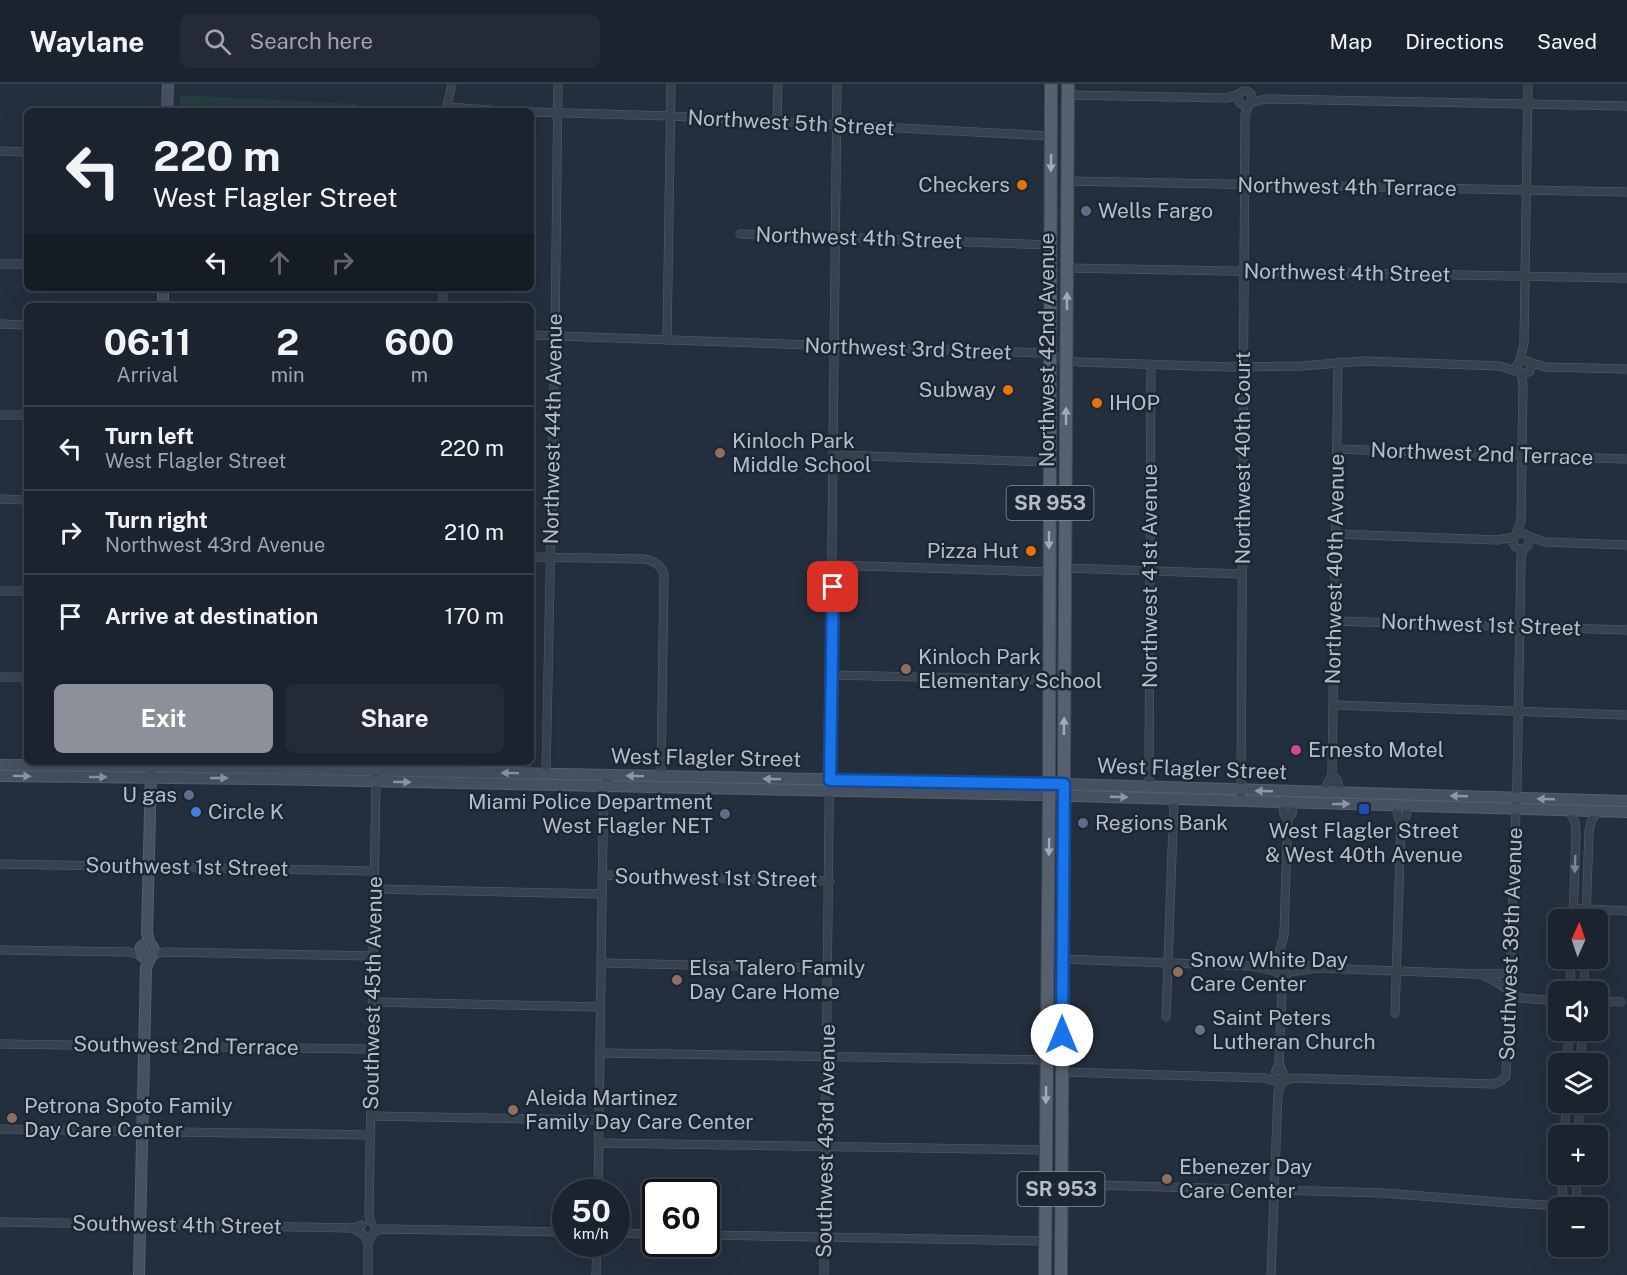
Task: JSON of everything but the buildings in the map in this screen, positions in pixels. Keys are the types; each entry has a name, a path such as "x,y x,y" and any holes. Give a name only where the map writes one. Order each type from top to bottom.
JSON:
{"main road":[{"path":"167,108 168,84"},
{"name":"Northwest 42nd Avenue","path":"1049,790 1051,84"},
{"path":"1058,84 1068,89"},
{"name":"Northwest 42nd Avenue","path":"1064,790 1068,89"},
{"path":"1051,136 1058,140 1067,166"},
{"path":"1049,572 1059,580 1065,595"},
{"name":"West Flagler Street","path":"0,765 24,764"},
{"name":"West Flagler Street","path":"59,765 151,769 302,770 528,785 830,785 1049,790 1149,787 1241,796 1282,803 1408,805 1627,801"},
{"name":"West Flagler Street","path":"376,776 434,767 546,774 661,776 830,785"},
{"path":"139,1275 151,769"},
{"name":"West Flagler Street","path":"0,776 151,769"},
{"path":"528,785 546,774"},
{"name":"SR 953","path":"1045,1275 1049,790"},
{"name":"West Flagler Street","path":"1064,790 1174,799 1341,792 1517,803 1569,810 1627,812"},
{"name":"SR 953","path":"1061,1275 1064,790"},
{"path":"1048,932 1054,953 1063,959"},
{"path":"1047,959 1056,968 1063,990"},
{"path":"1047,1060 1062,1075"},
{"path":"1045,1256 1051,1268 1061,1275"}],"street":[{"path":"447,108 452,84"},
{"name":"Northwest 44th Avenue","path":"546,774 558,84"},
{"path":"667,340 671,84"},
{"path":"777,123 778,84"},
{"name":"Southwest 43rd Avenue","path":"824,1275 837,84"},
{"path":"1519,543 1528,84"},
{"path":"1068,89 1227,98 1245,95 1265,99 1627,106"},
{"name":"Northwest 40th Court","path":"1241,796 1245,95"},
{"name":"Northwest 5th Street","path":"534,112 670,116 1051,136"},
{"path":"0,152 24,152"},
{"name":"Northwest 4th Terrace","path":"1067,181 1627,192"},
{"name":"Northwest 4th Street","path":"740,234 1050,245"},
{"path":"0,264 24,264"},
{"name":"Northwest 4th Street","path":"1067,268 1627,278"},
{"path":"0,324 24,325"},
{"name":"Northwest 3rd Street","path":"534,335 1051,355 1078,362 1243,367 1301,366 1338,362 1627,369"},
{"name":"Northwest 40th Avenue","path":"1323,792 1332,776 1338,362"},
{"name":"Northwest 41st Avenue","path":"1149,787 1151,364"},
{"path":"0,415 24,415"},
{"name":"Northwest 2nd Terrace","path":"1337,449 1627,459"},
{"path":"834,455 1050,462"},
{"path":"0,499 24,500"},
{"path":"1519,543 1529,542 1521,520"},
{"path":"1336,534 1497,540 1519,543 1627,545"},
{"path":"1527,535 1545,542"},
{"name":"Southwest 39th Avenue","path":"1279,1078 1493,1084 1504,1079 1507,1072 1517,803 1521,558 1519,543"},
{"path":"534,557 643,559 659,565 664,575 661,776"},
{"path":"833,565 1049,572"},
{"path":"1066,568 1242,574"},
{"path":"0,591 24,591"},
{"name":"Northwest 1st Street","path":"1335,621 1627,630"},
{"path":"831,675 1049,680"},
{"path":"0,677 24,677"},
{"path":"1333,705 1627,715"},
{"path":"598,1179 604,786 610,775"},
{"name":"Southwest 45th Avenue","path":"368,1275 376,776"},
{"path":"1332,776 1337,780 1341,792"},
{"path":"1167,1017 1174,799"},
{"path":"1282,803 1284,814 1288,819"},
{"path":"1271,1275 1282,990 1291,967 1284,935 1288,819 1292,814 1294,803"},
{"path":"1395,1013 1401,822 1396,805"},
{"path":"1401,822 1406,816 1408,805"},
{"path":"1569,810 1576,827 1573,908 1586,909 1589,836 1591,822 1597,811"},
{"name":"Southwest 1st Street","path":"0,864 374,871"},
{"name":"Southwest 1st Street","path":"602,875 830,880"},
{"name":"Southwest 1st Street","path":"374,889 602,894"},
{"path":"1608,910 1627,910"},
{"path":"1282,990 1274,966 1284,935"},
{"path":"0,950 374,956"},
{"path":"1252,966 1282,958 1317,968 1478,974 1511,973"},
{"path":"1063,959 1252,966 1282,975 1317,968"},
{"path":"601,963 829,968"},
{"path":"1478,974 1489,977 1520,998 1548,1000"},
{"path":"1608,1001 1621,1002"},
{"path":"373,1002 600,1007"},
{"name":"Southwest 2nd Terrace","path":"0,1044 372,1049"},
{"path":"600,1053 1047,1060"},
{"path":"1062,1075 1279,1078"},
{"path":"371,1116 599,1120"},
{"path":"0,1129 371,1135"},
{"path":"598,1143 1046,1150"},
{"path":"1061,1184 1394,1193 1548,1206"},
{"name":"Southwest 4th Street","path":"0,1222 552,1232"},
{"path":"720,1235 1045,1241"},
{"path":"596,1275 597,1257"}],"green space":[{"path":"180,95 356,104 356,108 179,108"}],"place":[{"name":"Checkers","path":"1022,185"},
{"name":"Wells Fargo","path":"1086,211"},
{"name":"Subway","path":"1008,390"},
{"name":"IHOP","path":"1097,403"},
{"name":"Kinloch Park Middle School","path":"720,453"},
{"name":"Pizza Hut","path":"1031,551"},
{"name":"Kinloch Park Elementary School","path":"906,669"},
{"name":"Ernesto Motel","path":"1296,750"},
{"name":"U gas","path":"189,795"},
{"name":"West Flagler Street & West 40th Avenue","path":"1364,809"},
{"name":"Circle K","path":"196,812"},
{"name":"Miami Police Department West Flagler NET","path":"725,814"},
{"name":"Regions Bank","path":"1083,823"},
{"name":"Snow White Day Care Center","path":"1178,972"},
{"name":"Elsa Talero Family Day Care Home","path":"677,980"},
{"name":"Saint Peters Lutheran Church","path":"1200,1030"},
{"name":"Aleida Martinez Family Day Care Center","path":"513,1110"},
{"name":"Petrona Spoto Family Day Care Center","path":"12,1118"},
{"name":"Ebenezer Day Care Center","path":"1167,1179"}],"route":[{"path":"833,587 830,780 1064,784 1062,1035"}]}
